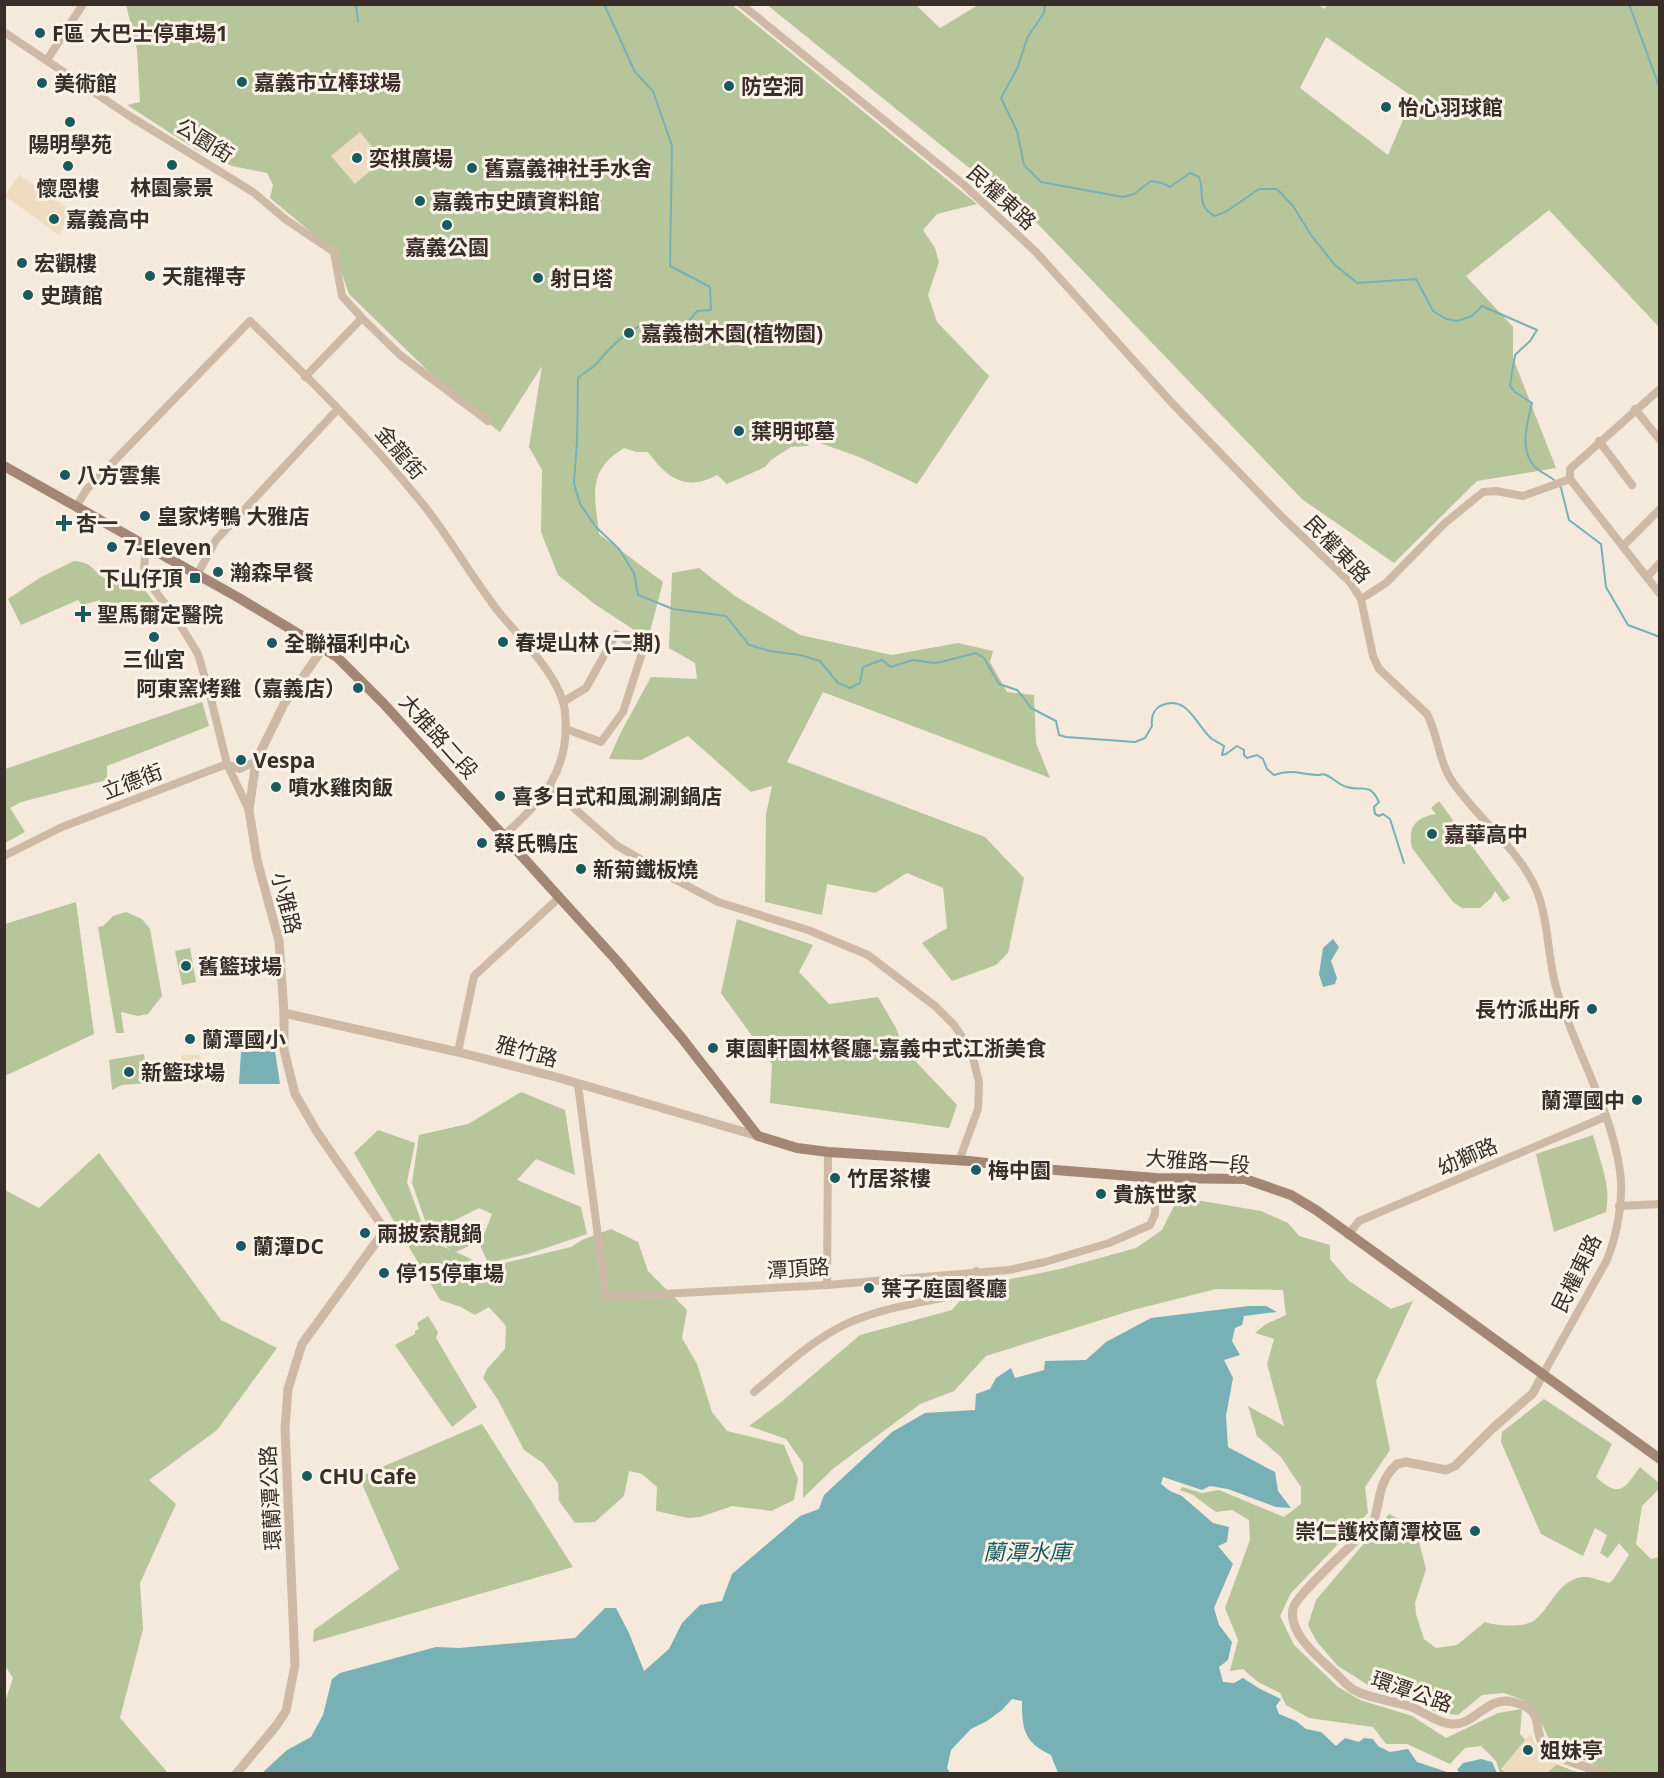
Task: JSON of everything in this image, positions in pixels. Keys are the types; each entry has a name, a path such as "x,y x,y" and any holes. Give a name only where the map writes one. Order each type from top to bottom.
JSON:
{"main road":[{"name":"大雅路二段","path":"4,466 337,657 377,697 560,897 656,1006 758,1136"},
{"name":"大雅路一段","path":"758,1136 797,1148 828,1152 1156,1178 1245,1179 1291,1195 1659,1459"}],"street":[{"path":"46,60 82,4"},
{"name":"民權東路","path":"741,4 963,184 1022,238 1171,402 1281,516 1350,582 1361,599 1373,656 1379,669 1427,714 1450,777 1506,844 1535,889 1544,917 1556,985 1568,1023 1613,1139 1620,1173 1619,1206 1614,1243 1607,1260 1542,1376"},
{"name":"公園街","path":"4,32 131,117 253,192 285,219 334,252 342,296 362,318 400,355 488,421"},
{"path":"305,377 362,318"},
{"name":"金龍街","path":"76,507 94,481 250,321 384,458 421,502 497,609 550,676 563,702 566,729 561,765 550,787 503,836"},
{"path":"1659,389 1570,469 1570,479 1659,594"},
{"path":"1635,409 1659,440"},
{"path":"197,575 216,540 337,410"},
{"path":"1599,441 1632,485"},
{"path":"1361,599 1386,583 1445,523 1483,492 1496,491 1522,496 1570,479"},
{"path":"1623,546 1659,509"},
{"path":"146,547 144,568 152,587 176,618 198,654 227,764 249,810"},
{"path":"1647,577 1659,563"},
{"path":"563,702 586,688 616,634 643,650 623,712 601,742 566,729"},
{"name":"小雅路","path":"323,648 284,704 256,760 249,810 257,860 279,941 284,1050 295,1094 317,1132 385,1230"},
{"name":"立德街","path":"4,856 63,827 227,764 240,769 256,760"},
{"path":"550,787 616,845 676,880 718,902 808,930 868,955 935,1006 954,1025 971,1050 978,1082 978,1109 959,1161"},
{"path":"458,1052 474,976 560,897"},
{"name":"雅竹路","path":"284,1013 458,1052 556,1077 758,1136"},
{"name":"潭頂路","path":"578,1085 606,1297 827,1285 1009,1270 1109,1243 1150,1225 1155,1214 1156,1178"},
{"name":"幼獅路","path":"1347,1234 1359,1221 1605,1117"},
{"path":"827,1285 828,1152"},
{"path":"1619,1206 1659,1204"},
{"name":"環蘭潭公路","path":"236,1773 286,1711 295,1665 285,1428 288,1389 292,1374 302,1344 385,1230"},
{"path":"754,1392 814,1342 844,1325 893,1307 957,1295 976,1271"},
{"name":"環潭公路","path":"1542,1376 1533,1393 1455,1466 1446,1470 1406,1462 1396,1464 1382,1482 1373,1524 1300,1595 1292,1611 1293,1620 1308,1648 1352,1689 1405,1705 1445,1724 1461,1724 1488,1705 1498,1701 1520,1704 1534,1713 1538,1719 1542,1743 1550,1750 1605,1773"}],"green space":[{"path":"766,4 916,5 940,28 980,4 1318,4 1324,9 1328,4 1659,5 1659,327 1549,210 1466,276 1513,327 1513,358 1556,468 1477,481 1394,563 1302,499 1035,221","holes":["1326,37 1413,97 1388,155 1300,88"]},
{"path":"126,5 732,5 977,204 937,214 923,230 935,248 939,262 928,295 937,322 989,376 917,484 859,457 812,440 807,446 791,447 771,460 765,467 727,484 717,475 696,482 678,480 662,469 648,452 636,452 624,448 612,457 598,476 596,486 599,534 663,582 648,639 596,605 558,575 541,532 542,470 529,447 542,366 500,432 457,399 349,294 334,251 270,198 273,185 267,173 232,166 195,149 127,105 140,102 137,49"},
{"path":"74,561 89,565 110,581 139,582 159,609 110,626 100,600 82,605 78,600 21,625 8,599 41,577"},
{"path":"699,568 735,596 800,635 892,655 958,643 993,651 990,662 1007,692 1034,695 1036,743 1050,778 823,692 787,762 985,837 1024,878 1008,953 996,965 952,981 922,943 947,928 943,888 907,873 875,893 827,884 822,915 765,902 766,814 772,786 751,792 688,736 641,760 609,759 651,677 697,679 695,663 669,648 672,573"},
{"path":"202,702 209,726 107,766 107,780 21,802 10,808 25,832 5,843 5,769"},
{"path":"1439,801 1510,898 1503,902 1495,891 1480,908 1462,908 1453,902 1412,848 1411,834 1414,825 1422,818 1436,814 1431,808"},
{"path":"76,902 94,1034 5,1076 5,924"},
{"path":"126,912 142,919 150,929 162,996 148,1014 138,1016 121,1012 124,1033 116,1033 98,927 103,926 113,916"},
{"path":"737,919 813,945 799,972 829,1004 878,997 897,1030 903,1048 957,1105 949,1128 770,1103 772,1064 721,993"},
{"name":"舊籃球場","path":"190,948 196,982 182,985 175,951"},
{"name":"新籃球場","path":"144,1054 149,1083 122,1085 112,1090 109,1060"},
{"path":"521,1092 565,1110 575,1175 536,1159 517,1180 581,1207 587,1234 528,1254 488,1263 480,1245 492,1214 479,1208 447,1224 452,1235 471,1245 456,1252 488,1267 571,1247 582,1240 611,1229 638,1242 648,1271 687,1310 682,1338 697,1364 712,1412 727,1431 784,1445 798,1479 794,1500 771,1511 732,1506 700,1517 688,1518 656,1511 657,1487 642,1474 629,1471 624,1496 595,1522 575,1523 559,1501 558,1483 543,1463 524,1450 498,1400 483,1378 487,1369 505,1349 506,1326 489,1307 475,1315 461,1307 440,1300 354,1153 378,1130 415,1143 407,1182 428,1240 451,1250 430,1235 412,1183 419,1135 468,1124"},
{"path":"1593,1135 1606,1183 1606,1212 1554,1232 1536,1154"},
{"path":"99,1153 221,1320 277,1348 217,1430 149,1480 176,1504 140,1583 143,1629 120,1718 168,1773 5,1773 5,1702 13,1678 4,1664 5,1190 39,1208"},
{"path":"1184,1198 1261,1211 1288,1223 1299,1236 1330,1245 1330,1259 1349,1281 1391,1309 1413,1301 1376,1381 1390,1450 1365,1487 1368,1513 1291,1593 1280,1616 1294,1645 1338,1687 1360,1700 1412,1716 1446,1738 1498,1713 1522,1709 1520,1734 1543,1759 1579,1773 1500,1773 1496,1761 1481,1746 1465,1748 1450,1764 1407,1744 1386,1744 1373,1727 1309,1718 1286,1705 1280,1693 1258,1682 1243,1669 1230,1671 1238,1640 1225,1608 1250,1540 1249,1520 1232,1510 1216,1512 1193,1495 1180,1490 1182,1487 1202,1493 1219,1490 1284,1517 1301,1504 1301,1487 1281,1457 1257,1436 1248,1406 1284,1426 1267,1364 1274,1339 1255,1333 1266,1324 1286,1315 1283,1290 1216,1289 1133,1310 986,1356 954,1391 920,1404 834,1468 803,1498 803,1463 786,1439 749,1426 780,1403 860,1335 952,1310 971,1287 1060,1269 1136,1248 1162,1230 1174,1206"},
{"path":"428,1316 438,1332 436,1338 477,1407 452,1427 395,1345 415,1334 415,1331 419,1329 417,1323"},
{"path":"1544,1399 1612,1444 1596,1477 1604,1484 1611,1488 1621,1488 1630,1481 1640,1467 1659,1483 1659,1489 1642,1506 1636,1544 1651,1559 1659,1557 1659,1773 1612,1773 1564,1751 1548,1737 1535,1709 1523,1700 1504,1693 1482,1695 1458,1715 1438,1713 1407,1697 1368,1685 1338,1666 1317,1642 1308,1625 1316,1600 1389,1514 1403,1521 1419,1542 1426,1569 1415,1603 1416,1614 1424,1639 1436,1648 1457,1645 1485,1622 1510,1625 1530,1623 1570,1581 1587,1577 1609,1583 1613,1580 1629,1555 1619,1543 1608,1558 1600,1553 1607,1535 1595,1528 1583,1556 1541,1534 1501,1442 1502,1432"},
{"path":"482,1424 573,1567 313,1642 314,1630 399,1569 359,1477"}],"shaded area":[{"name":"奕棋廣場","path":"360,132 383,160 355,184 331,156"},
{"path":"19,175 74,213 59,235 5,196"},
{"path":"181,1055 200,1055 202,1078 183,1080"},
{"name":"姐妹亭","path":"1531,1733 1534,1743 1544,1757 1557,1764 1547,1773 1506,1773 1501,1769"}],"water":[{"path":"1333,939 1339,947 1331,961 1337,978 1335,984 1323,987 1319,974 1323,948"},
{"path":"275,1051 280,1084 239,1084 241,1052"},
{"name":"蘭潭水庫","path":"1266,1306 1277,1312 1244,1316 1242,1325 1235,1328 1232,1341 1240,1355 1224,1360 1233,1378 1226,1416 1228,1447 1275,1472 1278,1491 1291,1508 1276,1507 1228,1489 1210,1486 1202,1490 1163,1477 1161,1484 1182,1496 1213,1523 1229,1527 1227,1542 1218,1546 1233,1564 1214,1608 1219,1625 1232,1642 1228,1660 1219,1667 1223,1682 1234,1683 1243,1678 1281,1699 1276,1706 1279,1714 1296,1721 1306,1729 1321,1732 1336,1746 1345,1738 1359,1742 1364,1738 1373,1739 1378,1746 1390,1752 1408,1749 1417,1762 1450,1773 1058,1773 1051,1755 1035,1745 1026,1734 1022,1701 1012,1699 987,1721 971,1729 951,1750 947,1768 950,1773 262,1773 287,1750 311,1737 323,1715 332,1679 340,1673 436,1647 459,1648 575,1638 605,1608 616,1608 644,1671 669,1649 682,1623 700,1605 722,1601 732,1574 800,1516 819,1509 824,1495 892,1432 925,1413 975,1410 976,1394 990,1389 996,1378 1011,1368 1015,1378 1044,1370 1045,1361 1086,1360 1106,1342 1151,1318"},
{"path":"1481,1759 1492,1762 1497,1773 1460,1773 1457,1770 1463,1763"}],"waterway":[{"path":"356,4 358,22"},
{"path":"604,4 635,72 653,91 672,146 670,266 710,287 711,310 697,311 680,332 672,331 660,336 640,326 622,338 595,365 578,378 574,483 580,504 596,527 619,549 634,573 638,595 673,609 726,616 749,645 820,661 838,683 850,688 860,683 863,667 882,660 891,667 913,660 933,663 976,653 984,658 999,684 1017,690 1031,708 1056,721 1059,735 1066,737 1135,742 1145,738 1152,726 1153,715 1157,708 1170,703 1178,704 1185,707 1212,739 1224,746 1222,755 1237,746 1244,750 1247,758 1257,755 1263,759 1267,769 1274,775 1291,772 1323,774 1344,786 1368,789 1379,802 1374,807 1375,814 1379,816 1383,814 1390,819 1404,863"},
{"path":"1045,4 1044,13 1027,38 1018,67 1001,98 1017,131 1024,165 1041,182 1123,197 1134,194 1151,181 1170,187 1190,173 1199,177 1203,204 1215,216 1227,211 1259,189 1277,189 1293,206 1311,235 1334,264 1357,283 1416,279 1433,311 1446,319 1457,321 1472,316 1482,306 1537,330 1530,341 1515,355 1510,386 1532,403 1526,436 1527,453 1530,460 1537,469 1555,481"},
{"path":"1629,4 1660,89"},
{"path":"1559,485 1569,520 1601,544 1606,587 1628,625 1660,637"}],"place":[{"name":"F區 大巴士停車場1","path":"40,33"},
{"name":"嘉義市立棒球場","path":"242,82"},
{"name":"美術館","path":"42,83"},
{"name":"防空洞","path":"729,86"},
{"name":"怡心羽球館","path":"1386,107"},
{"name":"陽明學苑","path":"70,122"},
{"name":"奕棋廣場","path":"357,158"},
{"name":"林園豪景","path":"172,165"},
{"name":"懷恩樓","path":"68,166"},
{"name":"舊嘉義神社手水舍","path":"472,168"},
{"name":"嘉義市史蹟資料館","path":"420,201"},
{"name":"嘉義高中","path":"54,219"},
{"name":"嘉義公園","path":"447,225"},
{"name":"宏觀樓","path":"22,263"},
{"name":"天龍禪寺","path":"150,276"},
{"name":"射日塔","path":"538,278"},
{"name":"史蹟館","path":"28,295"},
{"name":"嘉義樹木園(植物園)","path":"629,333"},
{"name":"葉明邨墓","path":"739,431"},
{"name":"八方雲集","path":"65,475"},
{"name":"皇家烤鴨 大雅店","path":"145,516"},
{"name":"杏一","path":"64,523"},
{"name":"7-Eleven","path":"112,547"},
{"name":"瀚森早餐","path":"218,572"},
{"name":"下山仔頂","path":"195,578"},
{"name":"聖馬爾定醫院","path":"83,614"},
{"name":"三仙宮","path":"154,637"},
{"name":"春堤山林 (二期)","path":"503,642"},
{"name":"全聯福利中心","path":"272,643"},
{"name":"阿東窯烤雞（嘉義店）","path":"358,688"},
{"name":"Vespa","path":"241,760"},
{"name":"噴水雞肉飯","path":"276,787"},
{"name":"喜多日式和風涮涮鍋店","path":"500,796"},
{"name":"嘉華高中","path":"1432,834"},
{"name":"蔡氏鴨庒","path":"482,843"},
{"name":"新菊鐵板燒","path":"581,869"},
{"name":"舊籃球場","path":"186,966"},
{"name":"長竹派出所","path":"1592,1009"},
{"name":"蘭潭國小","path":"190,1039"},
{"name":"東園軒園林餐廳-嘉義中式江浙美食","path":"713,1048"},
{"name":"新籃球場","path":"129,1072"},
{"name":"蘭潭國中","path":"1637,1100"},
{"name":"梅中園","path":"976,1170"},
{"name":"竹居茶樓","path":"835,1178"},
{"name":"貴族世家","path":"1101,1194"},
{"name":"兩披索靚鍋","path":"365,1233"},
{"name":"蘭潭DC","path":"241,1246"},
{"name":"停15停車場","path":"384,1273"},
{"name":"葉子庭園餐廳","path":"869,1288"},
{"name":"CHU Cafe","path":"307,1476"},
{"name":"崇仁護校蘭潭校區","path":"1475,1531"},
{"name":"姐妹亭","path":"1528,1750"}]}
